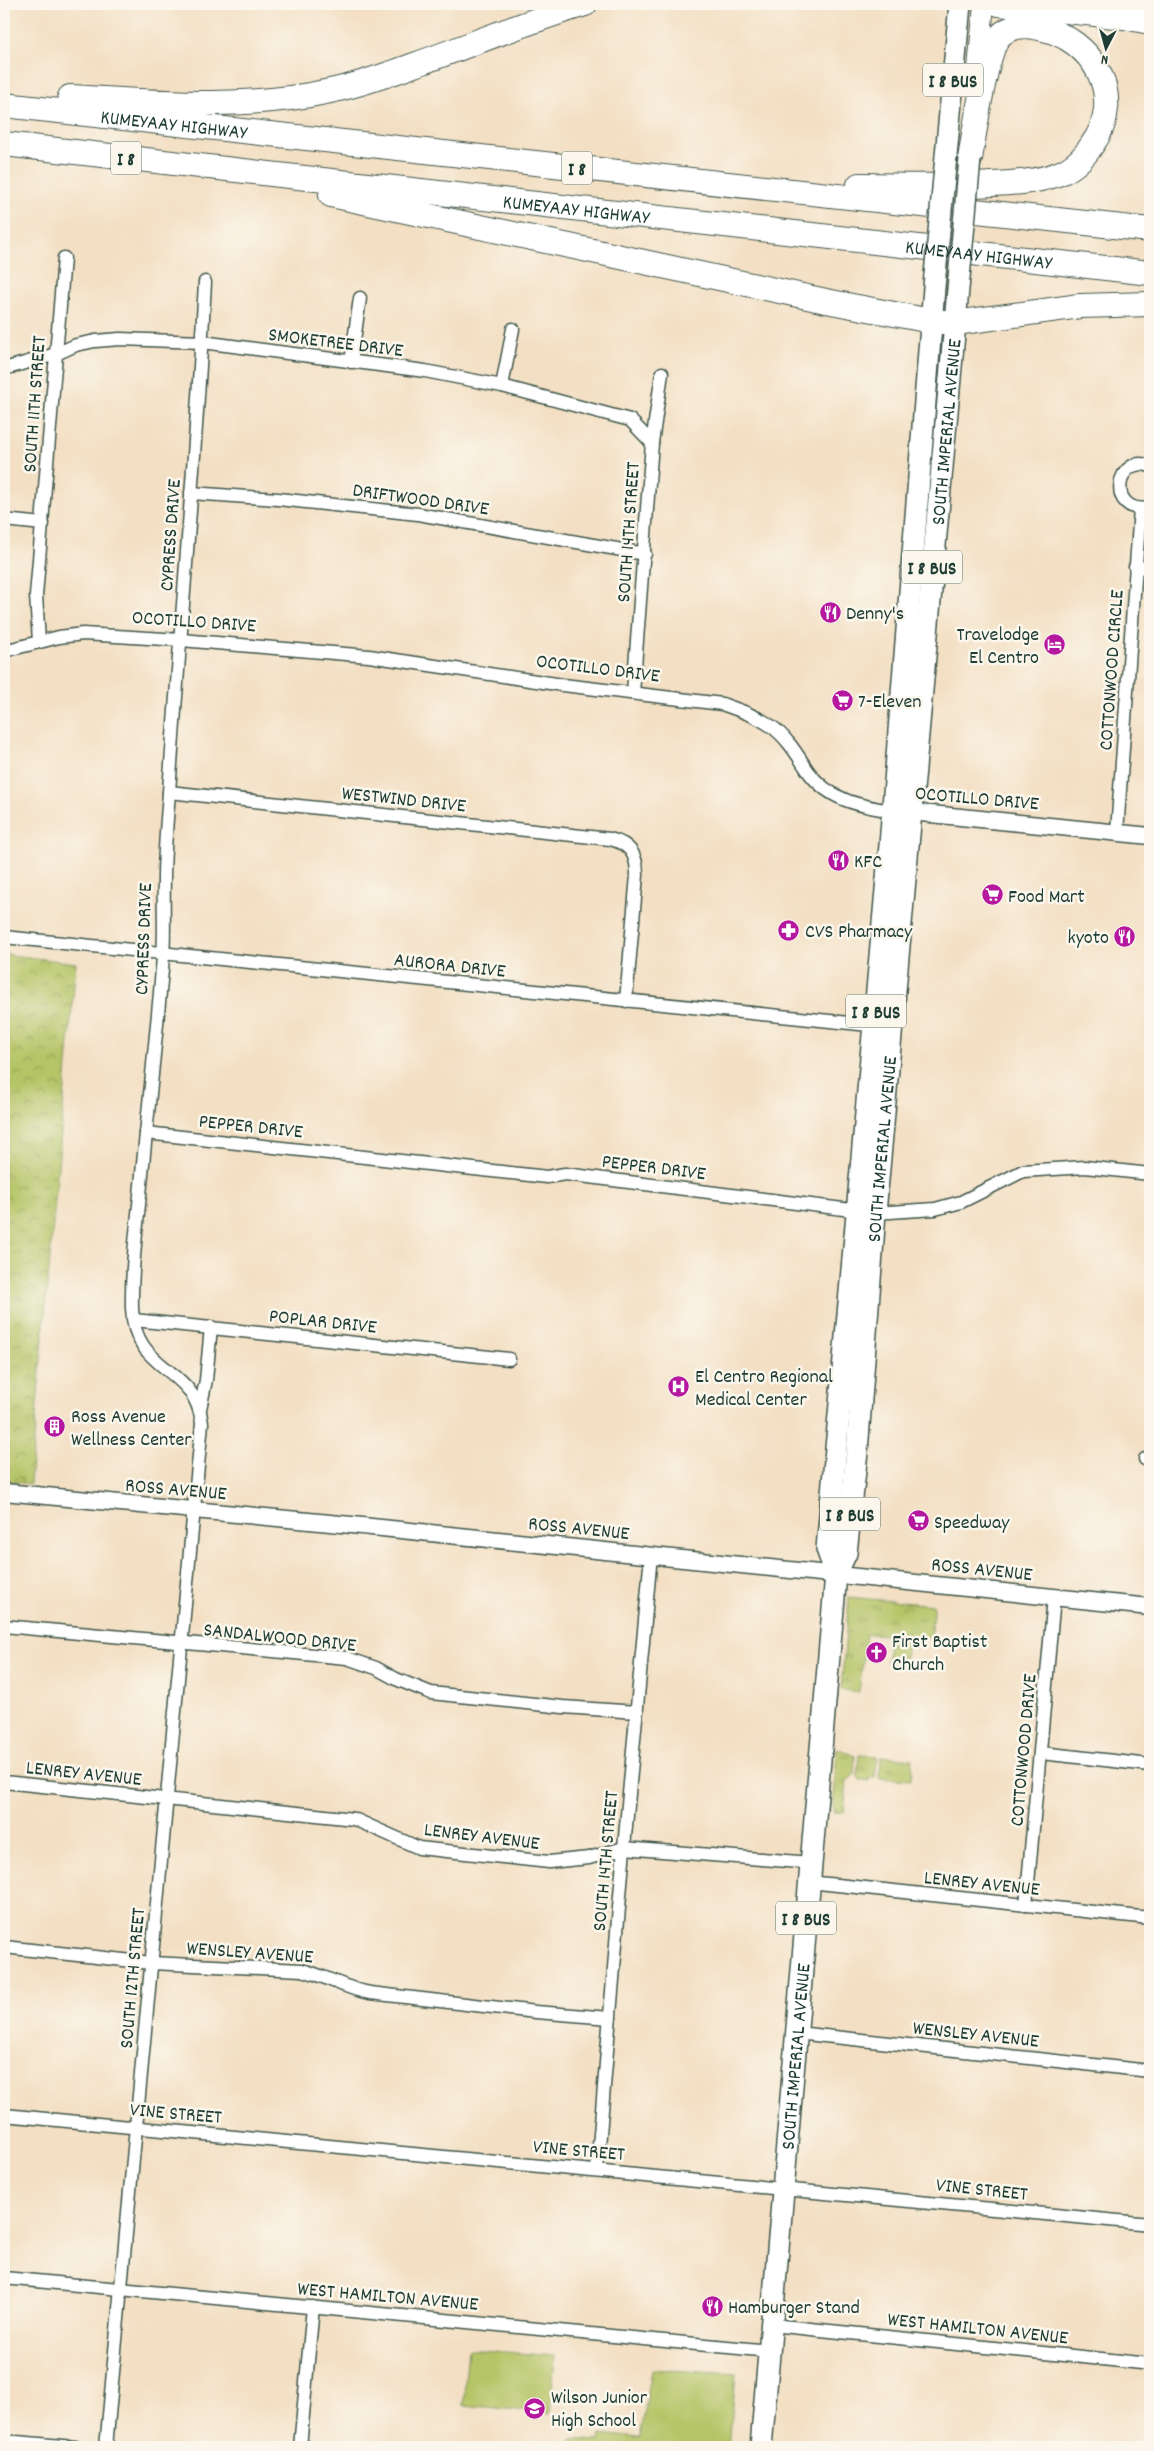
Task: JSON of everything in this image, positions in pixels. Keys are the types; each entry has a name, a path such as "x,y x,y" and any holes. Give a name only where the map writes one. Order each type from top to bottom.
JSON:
{"highway":[{"path":"4,92 174,102 255,102 298,97 331,91 377,78 549,15 585,4"},
{"name":"SOUTH IMPERIAL AVENUE","path":"761,2447 836,1574 846,1553 862,1393 867,1212 901,811 931,321 960,4"},
{"path":"999,4 1124,17 1150,22"},
{"path":"756,188 790,182 955,186 1018,182 1056,175 1074,166 1088,151 1100,132 1107,111 1104,82 1096,66 1080,46 1058,33 1032,26 1012,28 998,38 986,73 970,159"},
{"name":"KUMEYAAY HIGHWAY","path":"4,105 1150,230"},
{"name":"KUMEYAAY HIGHWAY","path":"4,144 1150,272"},
{"name":"SOUTH IMPERIAL AVENUE","path":"901,811 959,278 970,159"},
{"path":"248,172 304,189 826,301 931,321 954,322 1080,306 1150,304"},
{"name":"SOUTH IMPERIAL AVENUE","path":"836,1574 828,1549 841,1391 867,1212"},
{"path":"841,1391 862,1393"}],"main road":[{"name":"SOUTH IMPERIAL AVENUE","path":"970,159 984,4"}],"street":[{"name":"SOUTH 11TH STREET","path":"39,642 36,596 64,258"},
{"name":"CYPRESS DRIVE","path":"194,1512 202,1423 200,1409 193,1392 180,1379 154,1361 143,1348 132,1310 137,1228 163,953 164,878 169,792 205,282"},
{"path":"351,362 360,298"},
{"path":"502,386 513,329"},
{"name":"SMOKETREE DRIVE","path":"4,369 56,354 76,345 120,339 202,342 425,371 502,386 630,420 652,443"},
{"name":"SOUTH 14TH STREET","path":"633,693 652,443 662,373"},
{"name":"COTTONWOOD CIRCLE","path":"1117,832 1135,566 1145,509 1127,503 1122,497 1120,486 1121,478 1131,467 1145,464 1150,466"},
{"name":"DRIFTWOOD DRIVE","path":"191,493 278,499 418,514 645,554"},
{"path":"4,520 43,524"},
{"path":"1135,566 1150,568"},
{"name":"OCOTILLO DRIVE","path":"4,651 83,634 181,640 370,656 563,685 722,704 744,712 773,727 799,757 816,782 828,791 862,806 1150,836"},
{"name":"WESTWIND DRIVE","path":"169,792 610,839 623,842 631,850 637,862 626,1001"},
{"name":"AURORA DRIVE","path":"4,937 883,1026"},
{"name":"PEPPER DRIVE","path":"146,1132 547,1177 565,1174 867,1212 935,1209 961,1202 1023,1171 1085,1167 1150,1174"},
{"name":"POPLAR DRIVE","path":"134,1320 509,1359"},
{"path":"200,1409 206,1380 211,1327"},
{"name":"ROSS AVENUE","path":"4,1492 651,1555 1150,1607"},
{"name":"SOUTH 12TH STREET","path":"106,2447 194,1512"},
{"name":"SOUTH 14TH STREET","path":"598,2170 624,1848 651,1555"},
{"name":"COTTONWOOD DRIVE","path":"1026,1905 1054,1597"},
{"name":"SANDALWOOD DRIVE","path":"4,1626 347,1658 376,1668 396,1680 430,1693 563,1707 637,1712"},
{"path":"1041,1753 1150,1765"},
{"name":"LENREY AVENUE","path":"4,1782 354,1819 419,1848 549,1862 589,1858 624,1848 1026,1905 1150,1918"},
{"name":"WENSLEY AVENUE","path":"4,1947 151,1963 302,1970 319,1974 352,1990 370,1994 610,2018"},
{"name":"WENSLEY AVENUE","path":"797,2033 1150,2071"},
{"name":"VINE STREET","path":"4,2115 783,2187 1150,2224"},
{"name":"WEST HAMILTON AVENUE","path":"4,2278 770,2351"},
{"path":"300,2447 313,2307"},
{"name":"WEST HAMILTON AVENUE","path":"772,2325 1150,2364"},
{"path":"4,2441 75,2447"}],"green space":[{"path":"4,954 76,963 30,1484 4,1481"},
{"path":"849,1597 934,1605 930,1638 908,1636 904,1666 887,1665 889,1635 866,1634 859,1692 841,1690"},
{"path":"837,1748 855,1756 854,1775 847,1781 844,1812 833,1812"},
{"path":"859,1755 877,1756 875,1777 869,1778 869,1781 860,1780 857,1775"},
{"path":"881,1756 913,1759 911,1780 880,1778"},
{"path":"468,2349 555,2356 550,2413 463,2405"},
{"path":"652,2369 736,2374 729,2447 568,2447 571,2439 600,2441 601,2434 640,2438"}],"place":[{"name":"Denny's","path":"830,612"},
{"name":"Travelodge El Centro","path":"1055,644"},
{"name":"7-Eleven","path":"842,700"},
{"name":"KFC","path":"838,860"},
{"name":"Food Mart","path":"992,895"},
{"name":"CVS Pharmacy","path":"789,930"},
{"name":"kyoto","path":"1125,936"},
{"name":"El Centro Regional Medical Center","path":"679,1387"},
{"name":"Ross Avenue Wellness Center","path":"55,1427"},
{"name":"Speedway","path":"918,1521"},
{"name":"First Baptist Church","path":"876,1652"},
{"name":"Hamburger Stand","path":"712,2306"},
{"name":"Wilson Junior High School","path":"535,2408"}]}
